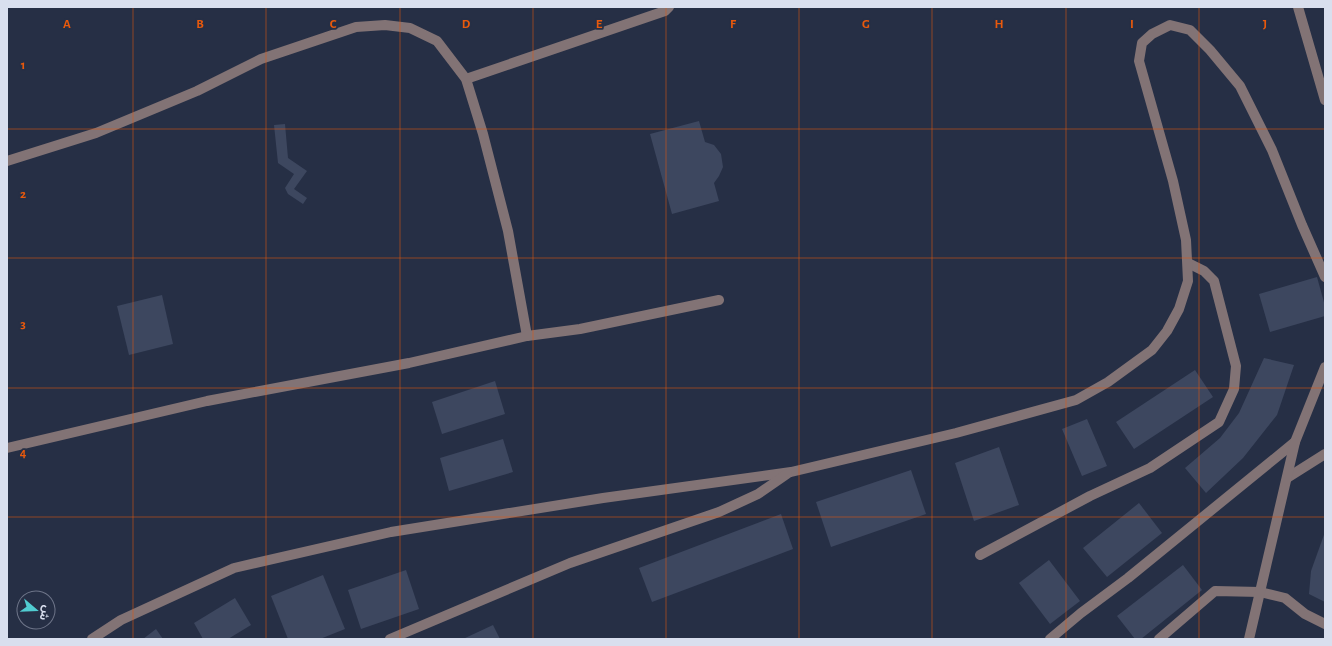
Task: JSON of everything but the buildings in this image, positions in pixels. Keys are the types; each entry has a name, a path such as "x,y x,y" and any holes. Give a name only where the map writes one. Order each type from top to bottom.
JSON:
{"street":[{"path":"466,79 665,11 669,7"},
{"path":"1298,7 1325,100"},
{"path":"7,161 96,133 198,91 261,59 356,27 384,25 410,28 437,41 466,79 483,134 508,232 527,336"},
{"path":"92,639 121,620 234,568 391,532 603,498 790,472 956,433 1076,400 1108,382 1152,350 1167,331 1179,309 1188,281 1186,240 1173,182 1139,61 1142,43 1152,34 1170,25 1190,30 1210,50 1240,86 1272,150 1325,277"},
{"path":"980,555 1090,496 1150,468 1220,422 1234,388 1236,366 1214,281 1204,271 1188,263"},
{"path":"7,448 206,401 409,362 527,336 580,329 720,300"},
{"path":"1249,639 1296,442 1325,367"},
{"path":"1050,639 1296,442"},
{"path":"1287,478 1325,454"},
{"path":"390,639 570,563 718,512 758,494 790,472"},
{"path":"1158,639 1215,590 1260,592 1286,598 1305,614 1325,624"}]}
